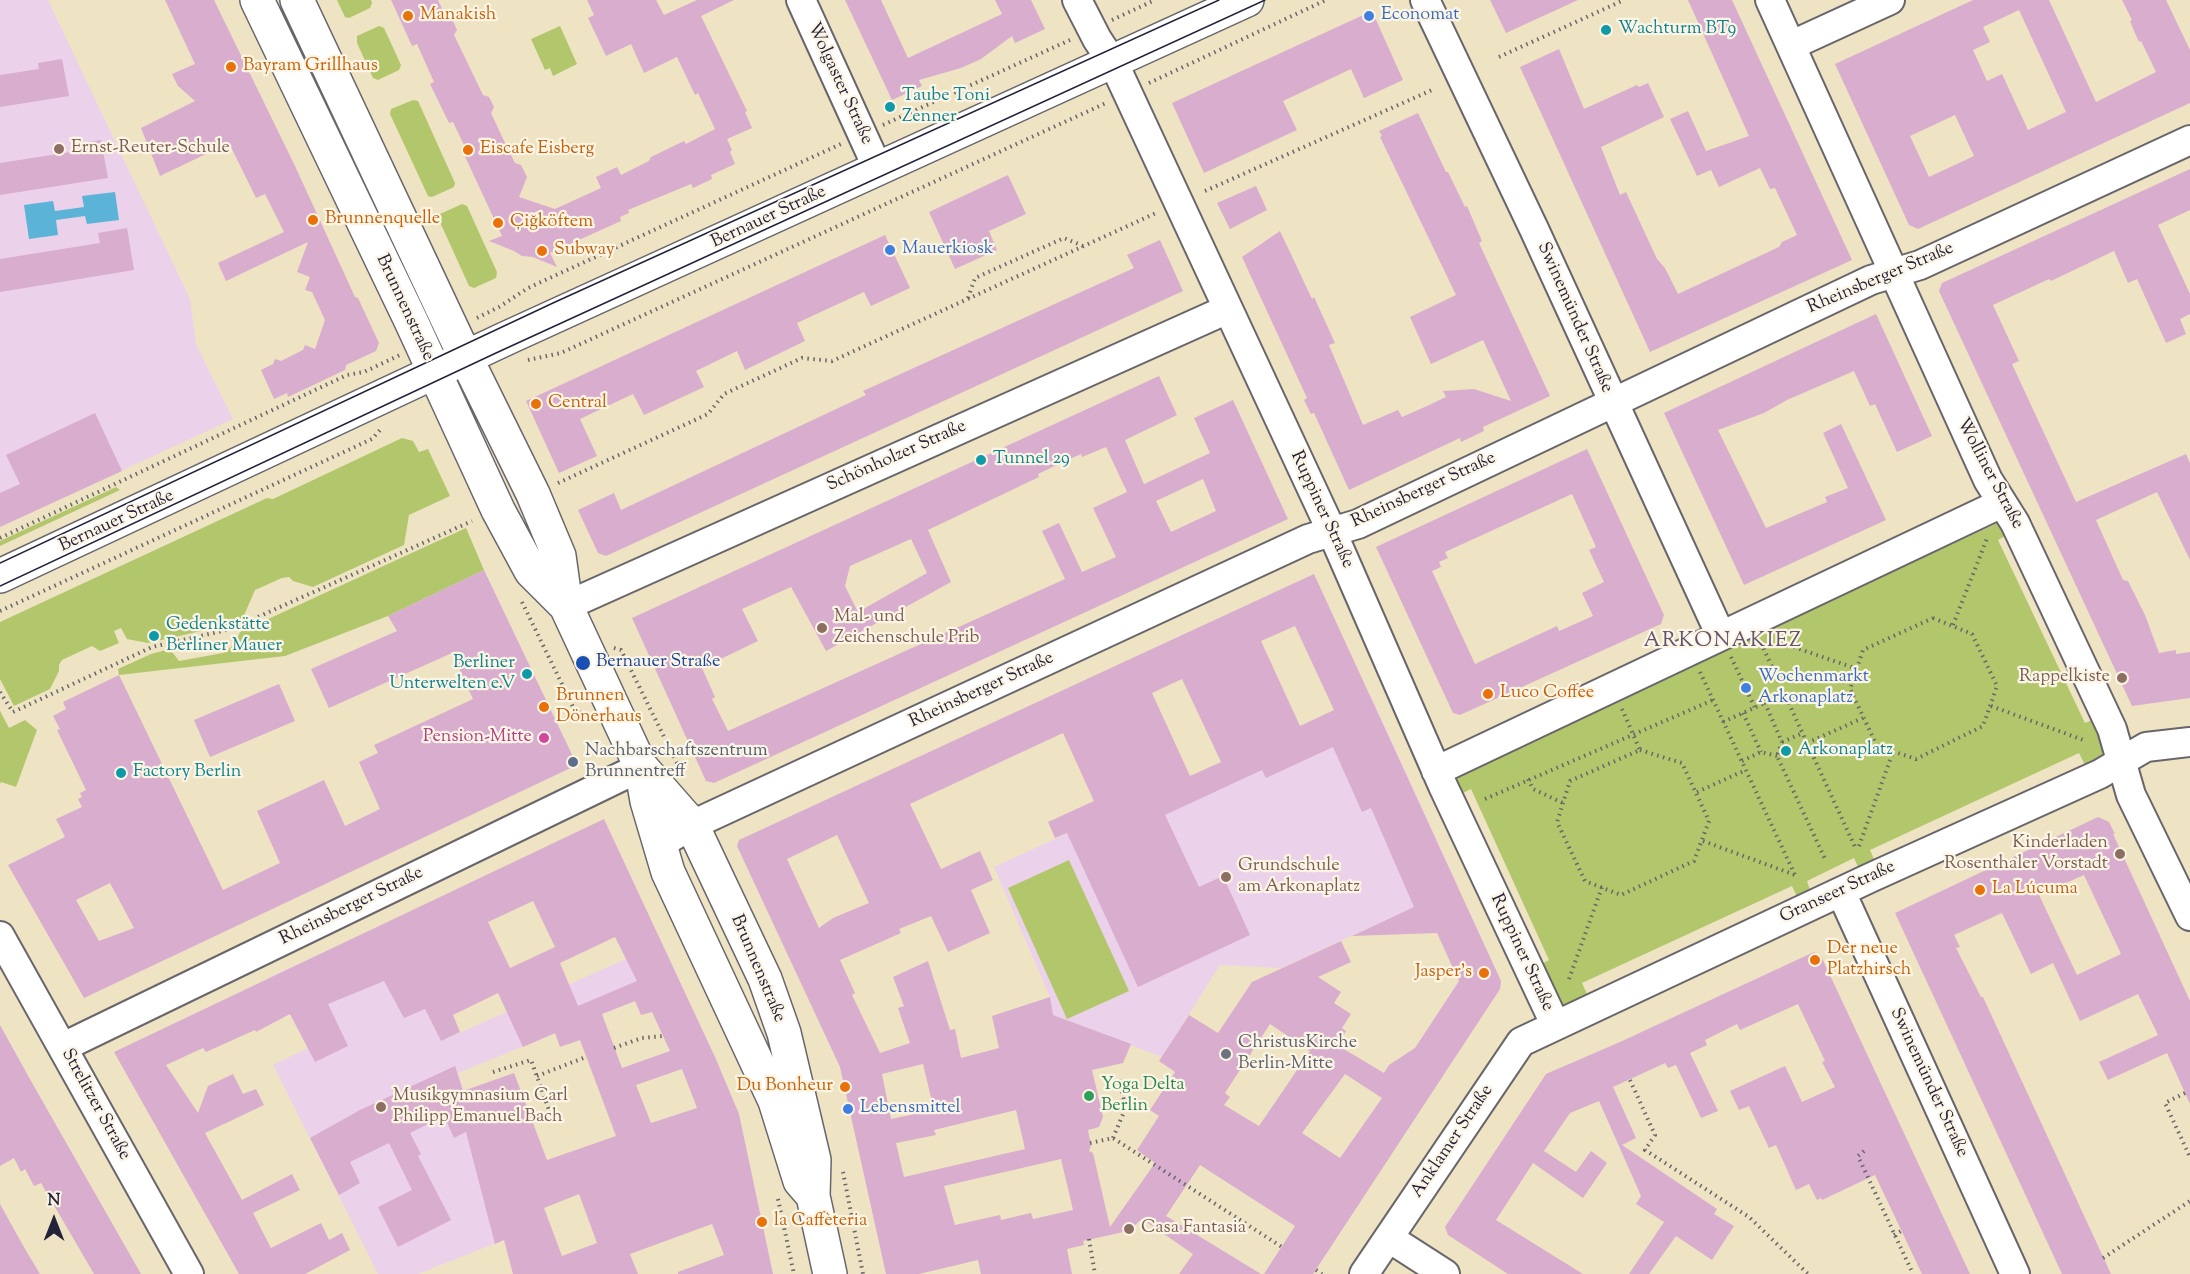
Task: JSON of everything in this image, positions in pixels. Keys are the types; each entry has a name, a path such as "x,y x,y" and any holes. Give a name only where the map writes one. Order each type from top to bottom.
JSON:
{"main road":[{"name":"Brunnenstraße","path":"257,0 489,490 531,571 566,606"},
{"name":"Brunnenstraße","path":"297,0 466,358 533,494 559,556 566,606 641,767 647,801 671,878 775,1101 800,1181 813,1196"},
{"name":"Bernauer Straße","path":"0,576 434,372 1246,0"},
{"name":"Brunnenstraße","path":"641,767 692,825 765,979 784,1033 814,1160 813,1196 830,1274"}],"street":[{"name":"Wolgaster Straße","path":"801,0 878,169"},
{"name":"Ruppiner Straße","path":"1077,0 1112,62 1228,309 1332,532 1436,771 1555,1024"},
{"name":"Swinemünder Straße","path":"1425,0 1534,229 1724,644"},
{"name":"Wolliner Straße","path":"1770,0 1988,480 2015,523 2112,729 2131,795 2190,916"},
{"path":"1792,45 1890,0"},
{"path":"290,68 322,52"},
{"name":"Rheinsberger Straße","path":"660,844 692,825 1297,544 1358,524 1870,280 1920,265 2190,140"},
{"name":"Schönholzer Straße","path":"566,606 1228,309"},
{"path":"1436,771 1724,644 2002,503"},
{"name":"Granseer Straße","path":"1555,1024 2100,774 2146,747 2190,742"},
{"name":"Rheinsberger Straße","path":"63,1047 641,767"},
{"name":"Swinemünder Straße","path":"1841,892 2015,1274"},
{"name":"Strelitzer Straße","path":"0,936 189,1274"},
{"name":"Anklamer Straße","path":"1364,1274 1521,1042 1555,1024"},
{"path":"1389,1238 1445,1274"}],"path":[{"path":"1111,20 1155,0"},
{"path":"1147,84 1326,0"},
{"path":"1499,57 1624,0"},
{"path":"874,129 1080,35"},
{"path":"1205,190 1432,90"},
{"path":"523,362 561,353 1112,100"},
{"path":"478,318 528,288 852,139"},
{"path":"558,483 708,414 724,394 802,358 832,361 1156,213"},
{"path":"968,298 975,278 1064,238 1084,246"},
{"path":"0,538 347,375 364,372 394,358"},
{"path":"0,611 372,439 377,432"},
{"path":"0,692 13,712 153,647 231,629 472,521"},
{"path":"1953,625 1989,534"},
{"path":"1933,618 1972,634 1997,686 1983,726 1916,759 1877,746 1850,689 1857,669 1863,650 1933,618"},
{"path":"1857,669 1760,636 1807,743 1857,847 1893,752"},
{"path":"1724,644 1755,708"},
{"path":"1697,666 1795,875 1703,841"},
{"path":"1724,722 1785,694"},
{"path":"1485,799 1713,700"},
{"path":"1619,703 1640,750"},
{"path":"1765,703 1782,742 1778,756 1826,861"},
{"path":"1991,706 2086,741"},
{"path":"1743,713 1761,752"},
{"path":"1807,743 1863,718"},
{"path":"1782,742 1803,733"},
{"path":"1640,750 1682,763 1709,821 1694,861 1621,895 1585,881 1557,822 1570,781 1640,750"},
{"path":"1741,761 1761,752 1778,756"},
{"path":"1697,792 1746,770"},
{"path":"1528,779 1533,789 1563,802"},
{"path":"1569,980 1602,887"},
{"path":"614,1048 642,1038 663,1036"},
{"path":"537,1076 586,1057"},
{"path":"493,1072 531,1060 549,1110"},
{"path":"1113,1138 1126,1107 1118,1077"},
{"path":"1630,1080 1655,1135 1645,1149 1749,1217 1808,1274"},
{"path":"2185,1093 2165,1103 2190,1157"},
{"path":"1090,1143 1113,1138 1282,1247"},
{"path":"1864,1151 1858,1156 1913,1274"},
{"path":"2103,1258 2190,1201"},
{"path":"1894,1235 1901,1232"},
{"path":"1089,1239 1095,1274"},
{"path":"1316,1270 1322,1274"}],"shaded area":[{"name":"Ernst-Reuter-Schule","path":"0,0 48,0 190,299 196,344 233,419 0,527"},
{"name":"Grundschule am Arkonaplatz","path":"1370,694 1458,887 1281,968 1220,965 1162,1057 1053,1015 1050,997 994,867"},
{"name":"Musikgymnasium Carl Philipp Emanuel Bach","path":"382,925 441,1041 626,959 661,941 679,980 645,997 458,1073 480,1143 504,1240 418,1274 378,1274 273,1065 308,1048 270,977"}],"green space":[{"path":"337,0 371,0 372,3 370,8 349,18 345,17"},
{"path":"379,26 384,28 401,65 399,70 378,80 373,78 357,43 357,36"},
{"path":"560,26 577,64 553,76 550,68 545,70 531,39"},
{"path":"413,100 418,101 455,183 454,187 432,197 428,196 390,114 391,109"},
{"path":"462,204 467,206 497,272 496,278 474,288 469,286 439,220 440,214"},
{"path":"402,438 413,441 419,452 428,449 450,496 409,515 404,545 313,587 293,581 289,577 255,590 242,620 223,626 148,643 127,639 121,628 114,631 119,643 100,651 92,646 62,660 50,689 14,706 0,679 0,622"},
{"path":"116,487 120,490 0,546 0,541"},
{"name":"Arkonaplatz","path":"1996,524 2002,524 2011,533 1998,540 2085,723 2099,717 2106,753 2101,760 2086,767 2079,753 1870,850 1876,864 1860,871 1854,858 1807,881 1811,893 1798,899 1792,886 1582,983 1588,996 1570,1008 1559,1007 1538,966 1549,960 1471,789 1459,795 1454,776 1461,768"},
{"path":"466,528 484,570 388,616 285,656 119,675 118,669 151,654 170,649 179,661 223,653 235,644 240,632"},
{"path":"0,711 9,728 25,720 37,730 16,787 1,782 0,784"},
{"path":"1069,860 1129,991 1067,1019 1008,888"}],"water":[{"path":"115,192 119,220 87,224 85,216 56,220 58,235 29,239 24,205 53,201 55,211 84,207 82,196"}],"building":[{"path":"165,0 214,0 379,343 376,351 346,365 345,370 288,397 287,393 274,399 261,370 273,364 275,359 281,361 303,350 305,345 315,349 325,320 312,292 305,290 310,277 297,272 308,242 226,281 218,263 284,232 265,194 256,198 229,143 160,176 141,128 195,101 178,86 172,74 195,64"},
{"path":"391,0 438,0 446,17 452,19 457,30 454,35 483,95 489,97 494,107 491,113 505,143 515,163 521,165 527,177 519,197 555,209 601,188 596,177 617,167 621,175 649,161 651,157 684,141 686,144 715,129 698,93 695,95 677,57 644,73 631,44 606,56 588,18 594,15 587,0 656,0 664,15 697,0 734,0 701,16 747,111 745,112 752,128 727,139 735,164 711,175 712,179 693,188 691,184 628,210 629,213 620,217 621,221 550,253 557,267 533,257 522,256 489,241 502,236 462,150 464,145 453,122 449,123 430,84 434,82 417,44 412,46"},
{"path":"845,0 881,0 908,58 1002,14 995,0 1031,0 1045,29 1015,43 1012,36 981,59 961,68 919,80 922,86 892,100"},
{"path":"1490,0 1578,0 1506,33"},
{"path":"1688,0 1732,0 1852,260 1650,352 1520,67 1559,49 1584,109 1637,85 1639,87 1648,83 1664,117 1601,147 1620,195 1626,192 1657,259 1665,268 1678,294 1779,247 1782,242 1797,235 1775,188 1770,189 1760,168 1719,187 1711,170 1697,176 1670,119 1688,111 1706,151 1749,136"},
{"path":"1973,0 2049,0 2096,102 2156,72 2141,41 2139,42 2122,0 2166,0 2190,50 2190,103 1918,229 1909,225 1835,64","holes":["2019,10 2066,112 2028,130 2002,74 1987,81 1973,50 1990,42 1983,27","1955,115 1974,156 1929,177 1910,136"]},
{"path":"1372,11 1403,80 1364,98 1351,69 1283,101 1297,130 1204,173 1172,103"},
{"path":"62,59 69,96 0,107 0,75 39,69 38,63"},
{"path":"1418,113 1446,172 1465,207 1467,206 1482,241 1479,243 1550,396 1483,427 1484,431 1461,442 1460,438 1349,490 1314,413 1311,414 1304,400 1307,398 1242,257 1280,231 1335,343 1329,345 1363,425 1398,410 1402,417 1446,397 1443,391 1474,389 1511,401 1483,340 1431,364 1410,317 1456,295 1380,137 1382,136 1379,131"},
{"path":"101,140 108,178 0,195 0,163 77,151 76,144"},
{"path":"2190,169 2190,210 2158,225 2190,294 2190,314 2180,319 2186,334 2166,343 2137,279 2128,283 2114,251 1993,305 2019,361 2012,364 2076,502 2186,454 2190,463 2190,560 2157,492 2096,520 2123,580 2128,581 2145,615 2159,653 2176,650 2176,654 2190,652 2190,698 2132,706 1939,291 1942,283"},
{"path":"1008,175 1026,214 989,231 997,250 955,269 929,212"},
{"path":"1256,186 1267,210 1230,229 1217,203"},
{"path":"127,228 134,270 0,292 0,259 100,243 98,233"},
{"path":"885,235 910,288 871,306 864,292 797,323 805,341 745,370 737,351 696,371 704,387 644,415 633,394 580,419 597,456 559,473 526,401"},
{"path":"1160,240 1183,291 606,556 598,553 578,510 614,493 621,510 866,395 863,391 1134,268 1127,255"},
{"path":"1876,314 1932,436 1897,452 1875,404 1870,406 1854,371 1787,400 1764,413 1718,430 1766,528 1827,502 1825,497 1848,488 1823,433 1841,424 1886,520 1744,585 1664,413"},
{"path":"1159,376 1177,415 1125,440 1144,484 1210,453 1194,418 1233,400 1288,519 714,783 706,781 632,618","holes":["1106,447 1127,492 1093,508 1116,557 1082,572 1059,523 1042,531 1065,579 728,731 712,699 715,697 702,668 758,641 742,609 791,587 826,651 951,582 928,530 1039,477 1038,474 1059,464 1081,454 1082,457","1203,479 1216,511 1171,532 1156,501","911,539 927,573 858,612 845,586 850,566"]},
{"path":"95,413 122,471 0,527 0,493 20,484 6,455"},
{"path":"1587,449 1664,615 1661,624 1460,715 1453,713 1376,547","holes":["1572,494 1596,547 1589,550 1604,582 1582,593 1593,616 1559,631 1557,626 1475,664 1432,571 1441,567 1439,562 1448,558 1445,552"]},
{"path":"484,570 577,765 84,998 8,865 65,837 56,819 82,807 78,799 82,797 80,793 86,790 57,730 60,729 53,716 66,709 63,702 119,675 223,890 280,863 257,811 324,780 345,826 380,809 359,762 378,753 374,745 473,699 452,653 329,708 311,669 397,631 388,616","holes":["110,883 134,928 99,941 76,900"]},
{"path":"1314,574 1501,981 1500,989 1313,1274 1264,1274 1295,1226 1200,1165 1166,1216 1261,1274 1179,1274 1193,1254 1142,1219 1128,1231 1083,1241 1084,1245 1067,1249 1072,1274 981,1274 978,1260 919,1274 886,1274 840,1067 737,846 739,840","holes":["1295,626 1334,710 1300,726 1261,641","1182,679 1221,762 1190,776 1152,693","1063,733 1094,801 1048,822 1055,838 1067,833 1138,987 1250,935 1223,876 1199,887 1165,815 1262,770 1266,778 1333,747 1362,812 1371,808 1414,907 1352,936 1437,933 1459,981 1415,1048 1389,1065 1384,1073 1337,1045 1346,1031 1342,1028 1351,1014 1334,1003 1341,992 1318,977 1351,962 1341,941 1252,982 1218,1033 1189,1015 1159,1061 1175,1072 1150,1110 1159,1116 1137,1150 1155,1163 1110,1227 1093,1153 1089,1151 1091,1146 1088,1130 1099,1127 1103,1117 1092,1070 1123,1063 1131,1044 1053,1015 1050,997 992,1016 999,1048 961,1058 955,1029 950,1030 928,961 893,977 904,1006 898,1008 910,1043 880,1053 852,995 855,993 840,960 901,933 899,929 931,916 948,952 990,933 971,890 993,880 980,851 941,869 910,804","837,835 869,903 833,918 819,928 787,859","1270,1024 1310,1051 1259,1126 1224,1105 1230,1097 1225,1093","923,1064 934,1110 891,1119 882,1074","1345,1074 1382,1098 1340,1158 1302,1133","1016,1110 1025,1149 904,1177 896,1143 936,1135 934,1130","1061,1159 1073,1210 1033,1219 1031,1213 1001,1220 1000,1215 955,1225 944,1186"]},
{"path":"279,684 295,721 210,757 194,720"},
{"path":"2098,817 2109,822 2190,1001 2190,1104 2167,1053 2108,1080 2099,1062 2158,1035 2138,994 2080,1021 2053,963 2031,974 2002,913 1954,935 1960,947 1956,948 1983,997 2111,1274 2062,1274 1895,913","holes":["2084,875 2121,954 2077,975 2039,895"]},
{"path":"604,819 715,1057 739,1114 773,1274 678,1274 678,1272 724,1255 712,1224 630,1254 638,1274 513,1274 504,1240 495,1244 466,1132 454,1138 444,1116 410,1133 421,1154 418,1156 451,1220 398,1247 378,1207 412,1190 389,1143 350,1162 360,1183 339,1195 310,1138 360,1110 455,1066 463,1091 514,1073 547,1160 616,1136 580,1040 560,1047 555,1033 523,1047 498,993 453,1015 460,1032 441,1041 425,1009 404,1018 384,981 328,1004 348,1046 315,1062 290,1014 256,1032 255,1030 206,1052 203,1048 166,1065 198,1113 208,1086 233,1074 243,1094 256,1089 264,1105 205,1133 242,1200 292,1174 300,1190 253,1213 271,1248 321,1223 329,1240 342,1233 350,1250 305,1274 239,1274 114,1052","holes":["533,901 555,947 510,968 488,922","615,937 637,981 578,1006 560,963","635,1001 641,1015 652,1012 670,1051 622,1068 602,1014","682,1069 697,1108 651,1123 636,1085","579,1194 597,1243 562,1256 544,1208"]},
{"path":"1814,952 1821,956 1970,1274 1922,1274 1875,1175 1822,1200 1821,1198 1817,1200 1809,1184 1796,1190 1776,1145 1769,1148 1749,1106 1739,1110 1730,1091 1785,1066 1802,1102 1835,1087 1798,1004 1740,1030 1737,1024 1705,1040 1707,1045 1690,1053 1718,1111 1701,1118 1676,1065 1668,1068 1665,1063 1613,1087 1636,1138 1622,1145 1717,1209 1714,1214 1734,1226 1712,1260 1676,1236 1649,1274 1629,1274 1664,1222 1636,1204 1641,1196 1599,1101 1570,1113 1544,1151 1576,1172 1591,1151 1607,1163 1583,1198 1533,1163 1496,1220 1583,1274 1508,1274 1448,1235 1445,1227 1546,1074"},
{"path":"0,1025 141,1274 94,1274 41,1183 34,1186 25,1169 21,1172 14,1158 0,1166"},
{"path":"0,1204 25,1249 40,1274 0,1274"}],"tram line":[{"path":"0,563 553,303 1219,0"},
{"path":"0,586 496,353 1265,0"}],"place":[{"name":"Manakish","path":"408,16"},
{"name":"Economat","path":"1369,16"},
{"name":"Wachturm BT9","path":"1606,30"},
{"name":"Bayram Grillhaus","path":"231,67"},
{"name":"Taube Toni Zenner","path":"890,107"},
{"name":"Ernst-Reuter-Schule","path":"59,149"},
{"name":"Eiscafe Eisberg","path":"468,150"},
{"name":"Brunnenquelle","path":"313,220"},
{"name":"Çiğköftem","path":"498,223"},
{"name":"Mauerkiosk","path":"890,250"},
{"name":"Subway","path":"542,251"},
{"name":"Central","path":"536,404"},
{"name":"Tunnel 29","path":"981,460"},
{"name":"Mal- und Zeichenschule Prib","path":"822,628"},
{"name":"Gedenkstätte Berliner Mauer","path":"154,636"},
{"name":"Bernauer Straße","path":"583,663"},
{"name":"Berliner Unterwelten e.V","path":"527,674"},
{"name":"Rappelkiste","path":"2122,678"},
{"name":"Wochenmarkt Arkonaplatz","path":"1746,688"},
{"name":"Luco Coffee","path":"1488,694"},
{"name":"Brunnen Dönerhaus","path":"544,707"},
{"name":"Pension-Mitte","path":"544,738"},
{"name":"Arkonaplatz","path":"1786,751"},
{"name":"Nachbarschaftszentrum Brunnentreff","path":"573,762"},
{"name":"Factory Berlin","path":"121,773"},
{"name":"Kinderladen Rosenthaler Vorstadt","path":"2120,854"},
{"name":"Grundschule am Arkonaplatz","path":"1226,877"},
{"name":"La Lúcuma","path":"1980,890"},
{"name":"Der neue Platzhirsch","path":"1815,960"},
{"name":"Jasper's","path":"1484,973"},
{"name":"ChristusKirche Berlin-Mitte","path":"1226,1054"},
{"name":"Du Bonheur","path":"845,1087"},
{"name":"Yoga Delta Berlin","path":"1089,1096"},
{"name":"Musikgymnasium Carl Philipp Emanuel Bach","path":"381,1107"},
{"name":"Lebensmittel","path":"848,1109"},
{"name":"la Caffèteria","path":"762,1222"},
{"name":"Casa Fantasia","path":"1129,1229"}],"district":[{"name":"ARKONAKIEZ","path":"1723,642"}]}
